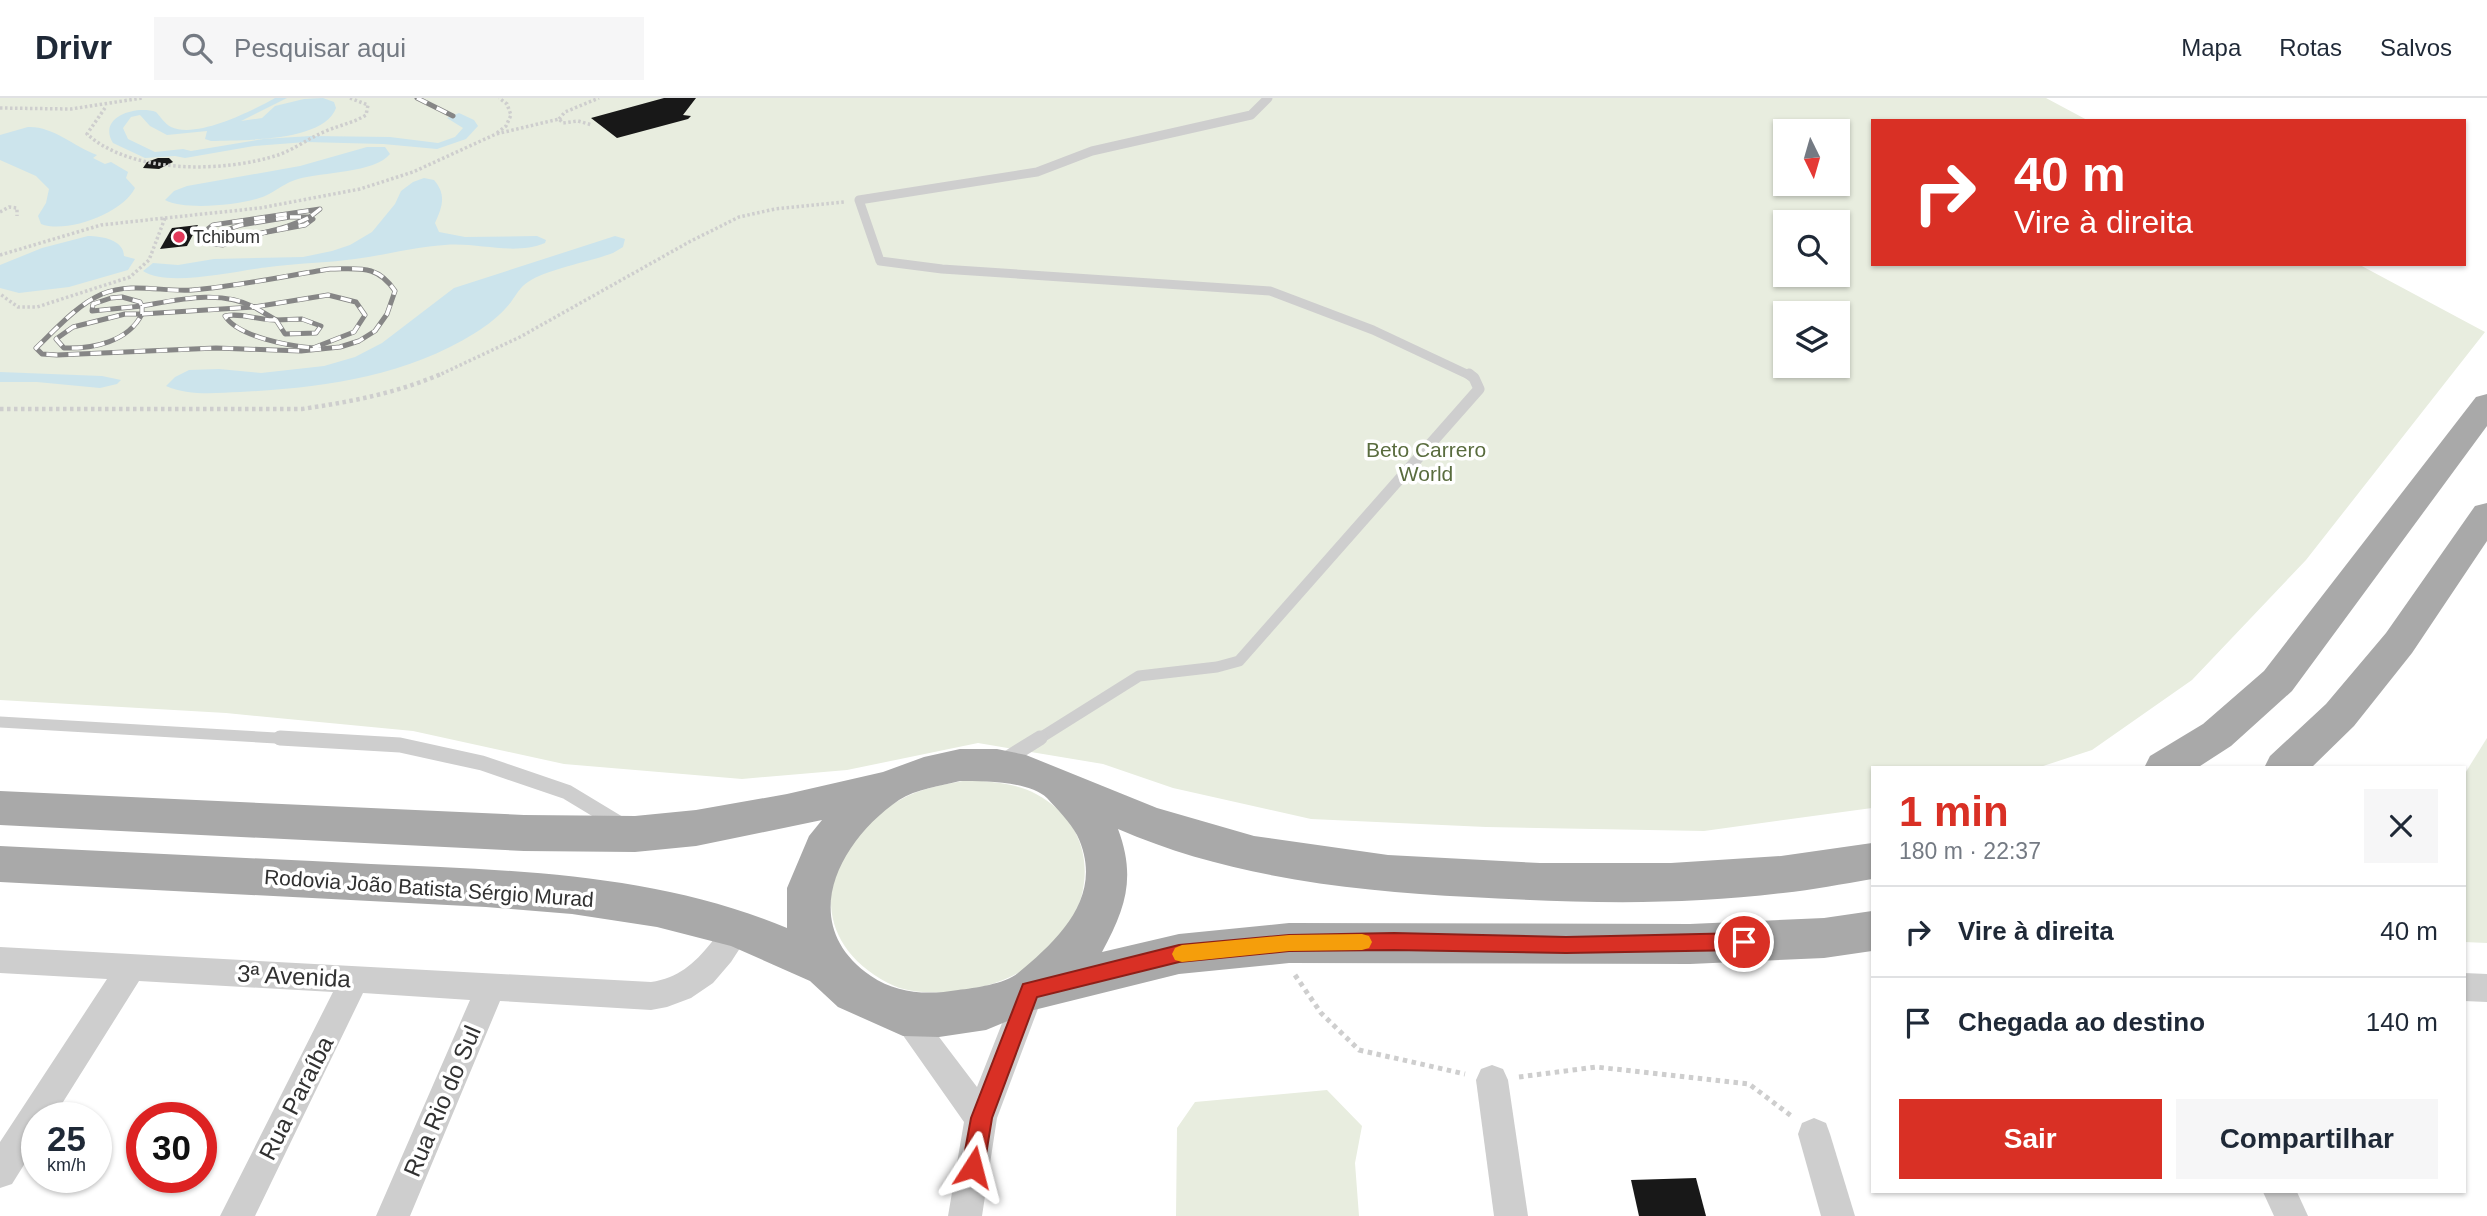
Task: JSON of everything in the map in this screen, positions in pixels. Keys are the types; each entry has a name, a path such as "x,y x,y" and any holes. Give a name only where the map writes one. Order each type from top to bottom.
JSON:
{"main road":[{"path":"2168,766 2217,735 2278,681 2487,404"},
{"path":"2287,766 2340,716 2399,643 2487,514"},
{"path":"0,808 524,834 635,834 696,828 889,787 924,772 960,765 997,765 1026,771 1147,823 1254,854 1388,874 1541,882 1671,881 1781,875 1871,861"},
{"path":"1030,990 1070,958 1097,920 1108,878 1103,839 1083,806 1052,782"},
{"path":"827,966 810,929 809,888 824,849 852,814 889,787"},
{"name":"Rodovia João Batista Sérgio Murad","path":"0,864 486,888 572,895 657,908 738,928 827,966 855,992 903,1014 939,1015 986,1008 1030,990 1179,954 1289,943 1690,944 1824,937 1871,931"}],"street":[{"name":"3ª Avenida","path":"0,960 651,996 684,989 713,963 738,928"},
{"path":"0,1172 131,967"},
{"name":"Rua Paraíba","path":"237,1216 355,979"},
{"name":"Rua Rio do Sul","path":"393,1216 491,986"},
{"path":"2466,987 2487,988"},
{"path":"965,1216 981,1118 1030,990"},
{"path":"903,1014 981,1118"},
{"path":"1492,1080 1511,1216"},
{"path":"1814,1134 1838,1216"},
{"path":"2280,1193 2291,1216"}],"lane":[{"path":"997,765 1139,676 1217,667 1239,661 1479,389 1474,378 1464,370 1373,330 1270,291 942,269 880,261 859,200 1037,172 1092,151 1251,115 1268,98"},
{"path":"0,722 401,745 482,763 567,792 635,834"}],"path":[{"path":"0,108 105,108 142,98"},
{"path":"105,108 87,134 123,159 141,163 195,164 260,159 300,145 366,115 368,105 350,98"},
{"path":"496,134 506,126 511,115 507,104 499,98"},
{"path":"0,255 101,225 260,208 360,190 413,172 496,134 559,119 565,111 599,98"},
{"path":"559,119 563,123 578,121 592,125"},
{"path":"0,409 302,409 337,406 382,397 487,356 691,241 742,216 859,200"},
{"path":"0,212 9,207 17,208 17,216"},
{"path":"1,295 18,307 37,307 130,277 149,260 165,218"},
{"path":"1289,943 1295,975 1321,1013 1359,1051 1492,1080 1596,1068 1749,1084 1814,1134"}],"green space":[{"name":"Beto Carrero World","path":"0,98 2046,98 2085,119 1871,119 1871,266 2362,266 2485,332 2306,560 2192,680 2092,750 2043,766 1871,766 1871,808 1704,831 1486,827 1311,819 1173,788 1103,764 978,743 847,770 742,779 564,764 413,731 226,713 0,700"},
{"path":"2487,738 2487,943 2466,942 2466,772"},
{"path":"969,780 1020,787 1058,809 1073,828 1082,850 1085,872 1082,895 1073,918 1060,939 1042,957 1011,977 975,989 950,992 902,989 860,964 842,941 832,917 832,891 838,866 852,842 872,820 898,801 924,790"},
{"path":"1327,1090 1362,1126 1355,1163 1359,1216 1176,1216 1177,1128 1195,1102"}],"water":[{"path":"275,98 287,98 241,121 262,118 275,106 304,99 323,98 334,102 336,108 328,119 316,127 281,137 261,139 211,141 205,139 207,131 167,135 150,126 140,115 131,117 123,128 128,139 155,152 183,149 191,151 263,139 311,136 390,137 438,143 455,137 463,128 447,118 459,113 474,120 478,126 466,139 437,149 383,144 306,142 254,146 185,158 145,158 113,143 109,134 114,120 129,112 156,112 171,127 195,129 224,122"},
{"path":"28,127 54,133 97,155 93,158 105,164 111,162 128,172 126,178 135,188 119,206 93,219 65,226 41,224 38,216 46,203 49,189 36,176 0,160 0,135"},
{"path":"367,147 385,147 390,154 373,165 298,179 265,196 243,202 200,206 165,200 174,191 187,186 300,166"},
{"path":"424,178 434,180 441,191 441,206 435,223 439,232 465,237 537,236 546,240 545,243 508,249 434,246 355,259 186,278 154,276 143,271 153,263 178,265 214,259 303,257 332,251 350,245 372,232 395,204 401,191"},
{"path":"88,236 106,238 120,246 124,256 135,259 128,270 69,287 19,293 0,288 0,265 42,248"},
{"path":"615,236 625,239 623,247 613,253 536,277 523,286 503,311 480,330 448,348 391,370 331,383 270,390 202,393 166,386 175,377 189,370 219,369 261,373 324,366 355,357 382,343 454,288"},
{"path":"0,372 102,376 121,380 117,384 100,388 37,382 0,382"}],"building":[{"path":"664,98 696,98 683,115 691,116 617,138 591,118"},
{"path":"169,158 173,162 159,169 143,168 147,162"},
{"name":"Tchibum","path":"198,225 187,246 160,249 172,228"},
{"path":"1696,1178 1706,1216 1639,1216 1631,1180"}],"railway":[{"path":"417,98 453,116"},
{"path":"248,236 223,245 200,242 204,232 213,225 320,209 310,217"},
{"path":"248,236 212,241 208,236 241,225 290,217 310,217"},
{"path":"260,233 287,227 310,217"},
{"path":"260,233 305,225 313,219 310,217"},
{"path":"248,236 260,233"},
{"path":"248,236 260,233"},
{"path":"330,269 374,272 395,291 387,314 375,331 359,341 340,347 301,351 216,348 57,355 42,354 36,348 84,304 113,290 192,290 330,269"},
{"path":"254,307 328,295 356,302 365,315 354,332 313,348 278,343 252,335 241,330 225,316 276,320"},
{"path":"122,297 140,302 142,306 92,311 93,304 111,298 122,297"},
{"path":"142,306 213,297 227,298 254,307"},
{"path":"142,306 142,314"},
{"path":"142,314 254,307"},
{"path":"254,307 276,320"},
{"path":"125,314 142,314 128,331 109,342 64,348 56,339 73,327 125,314"},
{"path":"302,319 321,326 316,333 285,334 276,320 302,319"}],"slow traffic":[{"path":"1182,954 1289,943 1362,942"}],"place":[{"name":"Tchibum","path":"179,237"}],"route":[{"path":"973,1167 981,1118 1030,990 1179,954 1289,943 1566,945 1744,942"}]}
